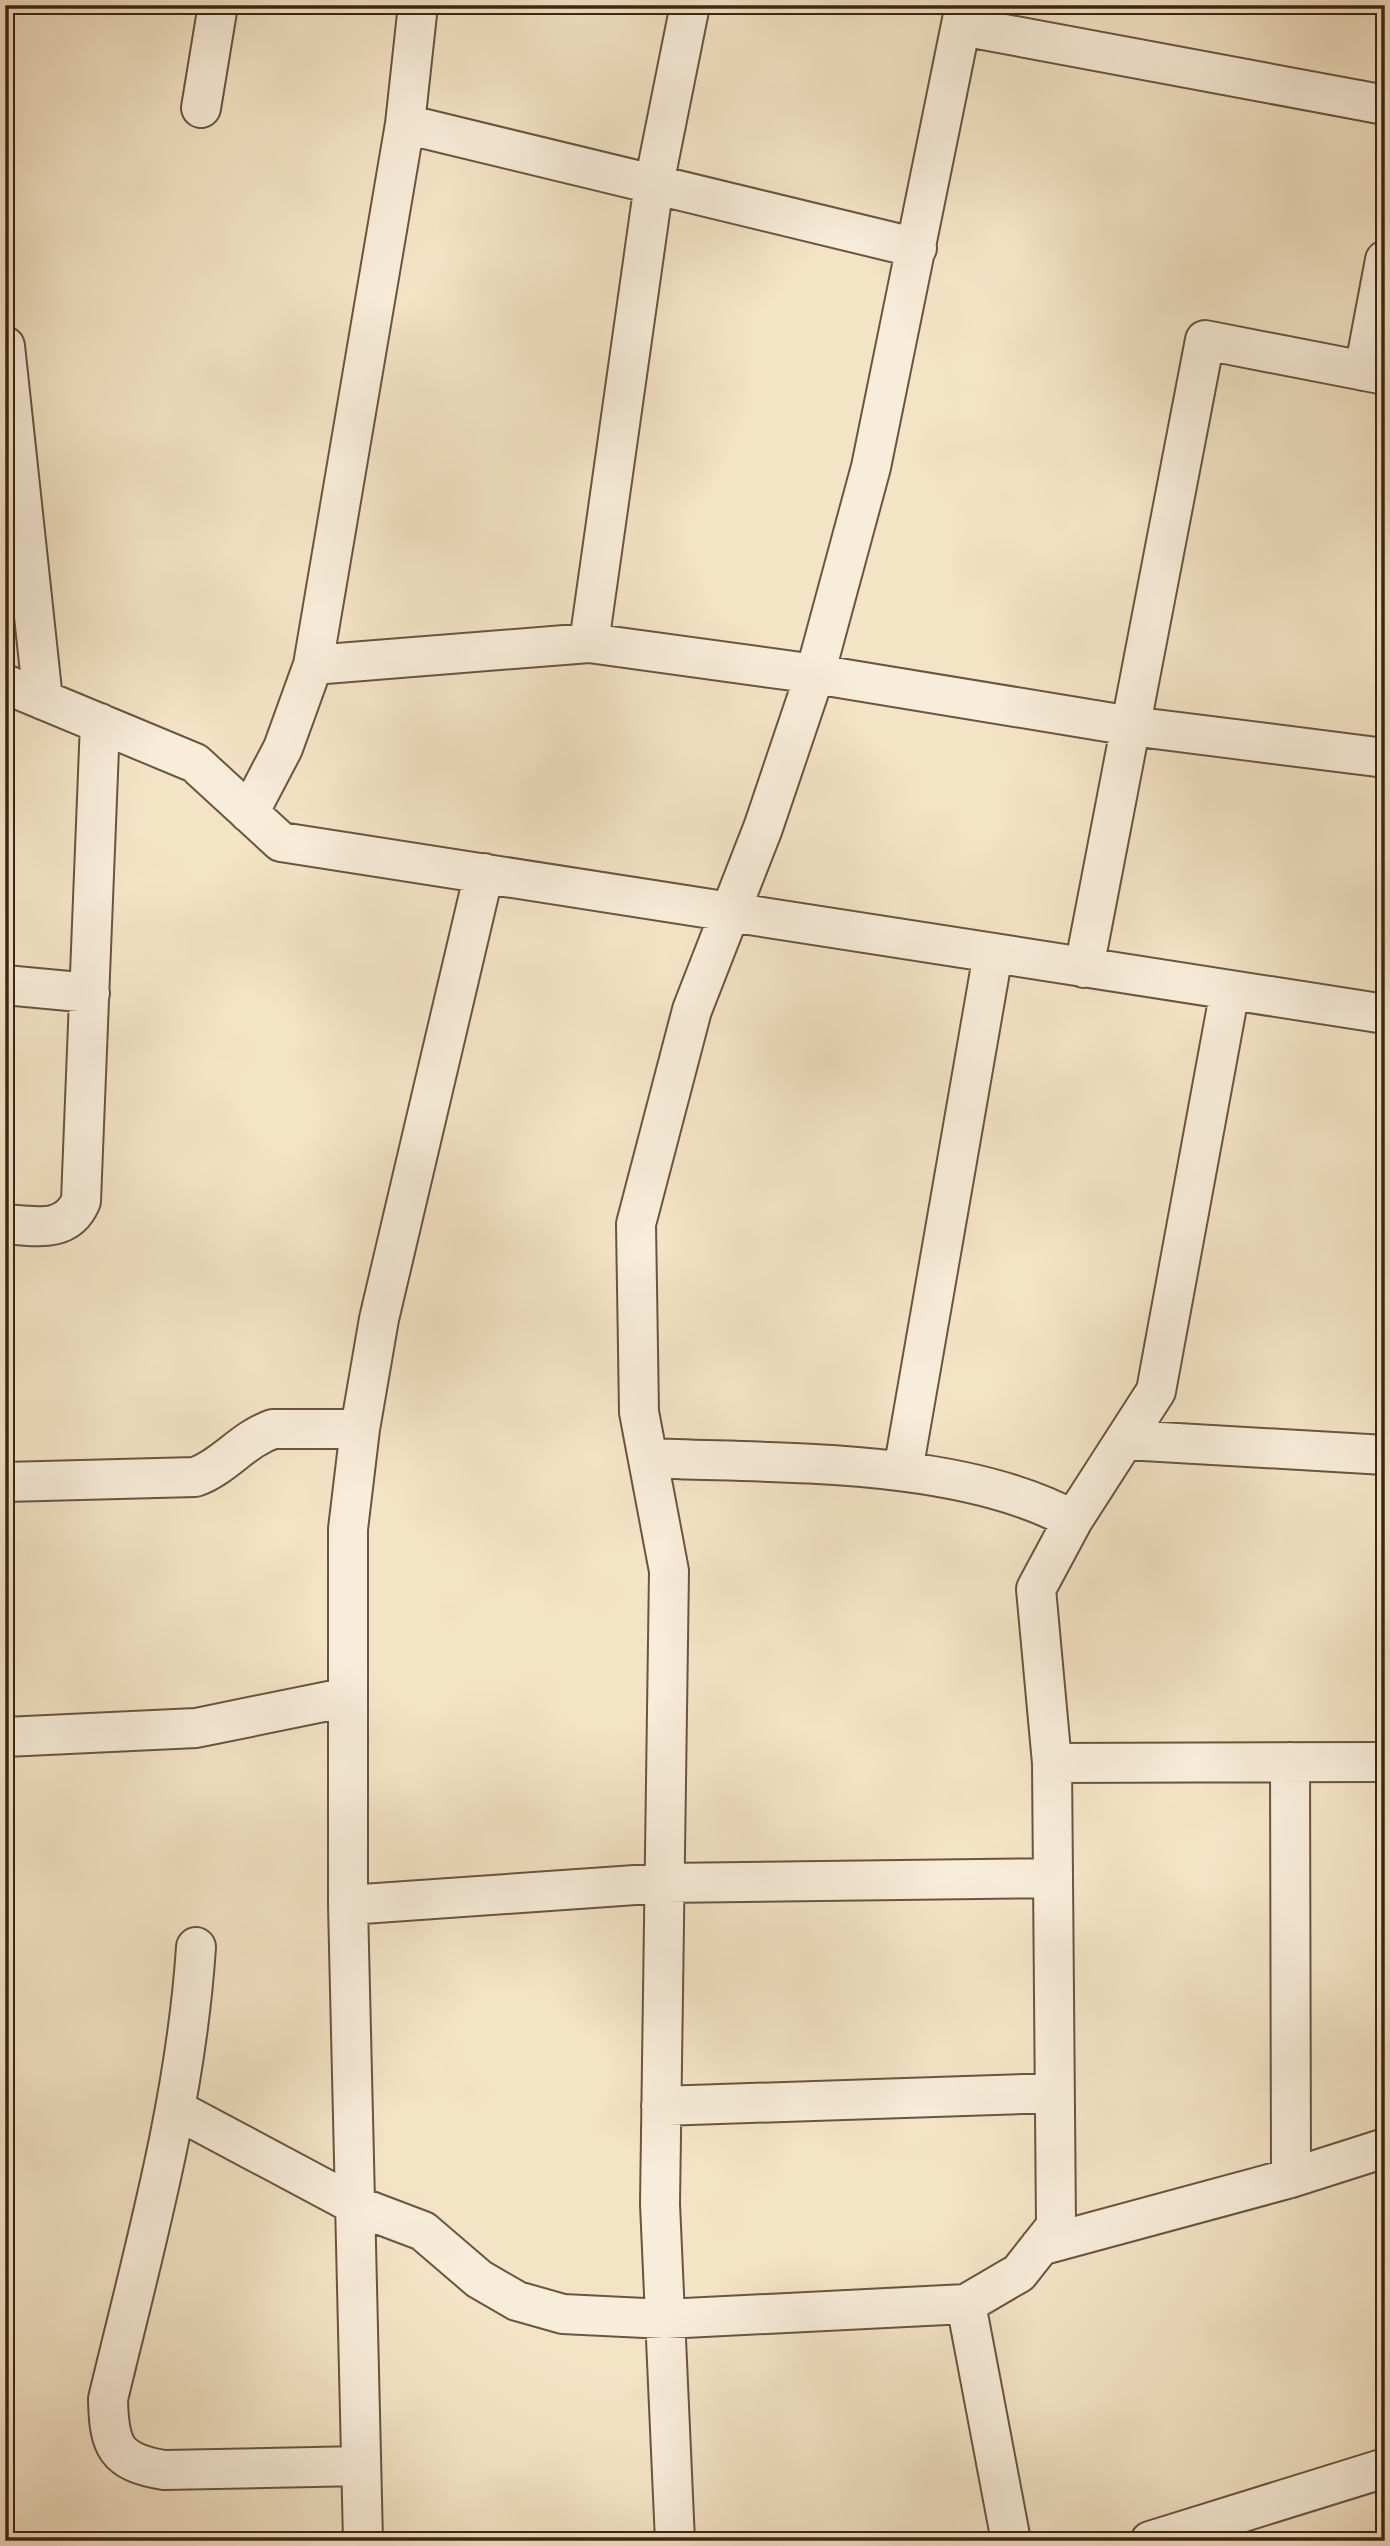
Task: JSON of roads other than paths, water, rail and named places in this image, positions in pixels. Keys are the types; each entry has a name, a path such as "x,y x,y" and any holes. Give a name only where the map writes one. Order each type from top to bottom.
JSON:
{"street":[{"path":"201,108 218,5"},
{"path":"249,813 283,748 313,665 405,124 418,5"},
{"path":"589,643 654,184 690,5"},
{"path":"675,2541 660,2204 669,1571 639,1412 636,1224 692,1010 732,912 815,674 871,467 963,15 1385,105"},
{"path":"405,124 917,248"},
{"path":"1084,968 1205,340 1374,373 1385,260"},
{"path":"5,345 9,420 44,700"},
{"path":"313,665 589,643 815,674 1131,726 1385,758"},
{"path":"5,684 195,763 281,842 1385,1014"},
{"path":"5,1224 49,1227 66,1223 76,1213 81,1201 100,723"},
{"path":"363,2541 348,1905 348,1529 360,1429 379,1319 484,873"},
{"path":"902,1471 993,954"},
{"path":"5,985 90,993"},
{"path":"177,2110 357,2207 400,2220 423,2231 479,2279 517,2301 563,2314 665,2319 966,2304 1019,2273 1056,2226 1052,1763 1036,1589 1073,1520 1156,1391 1230,990"},
{"path":"5,1482 195,1478 207,1473 261,1433 273,1429 360,1429"},
{"path":"1125,1440 1385,1455"},
{"path":"648,1458 902,1471 986,1486 1041,1502 1073,1520"},
{"path":"5,1737 197,1728 348,1697"},
{"path":"1290,1762 1291,2178"},
{"path":"1052,1763 1385,1762"},
{"path":"348,1905 664,1883 1052,1878"},
{"path":"196,1947 191,2022 177,2110 108,2399 112,2442 125,2458 140,2466 164,2470 361,2466"},
{"path":"661,2106 1054,2093"},
{"path":"1040,2246 1291,2178 1385,2148"},
{"path":"966,2304 1011,2541"},
{"path":"1150,2541 1385,2468"}]}
